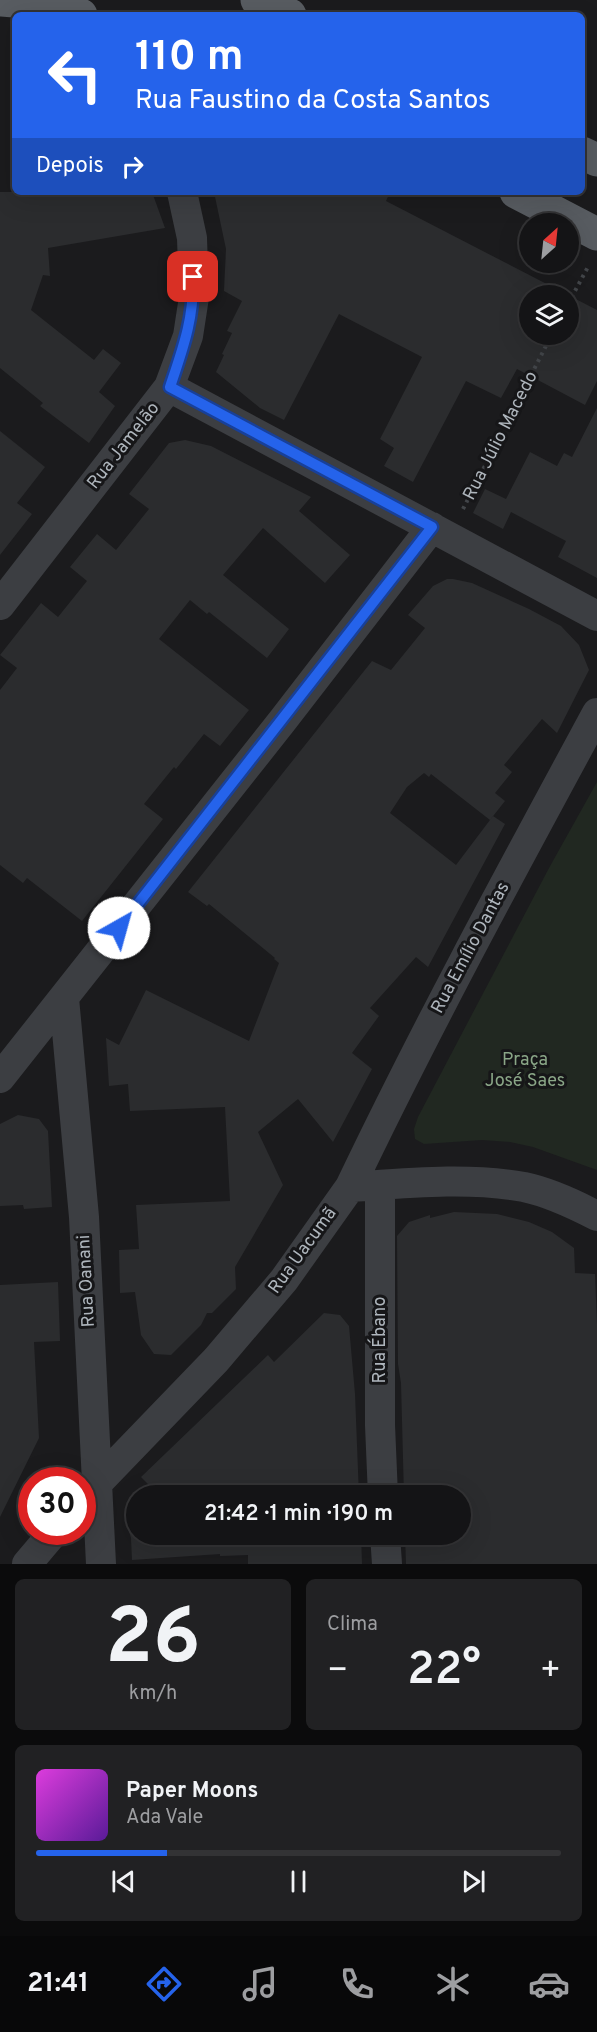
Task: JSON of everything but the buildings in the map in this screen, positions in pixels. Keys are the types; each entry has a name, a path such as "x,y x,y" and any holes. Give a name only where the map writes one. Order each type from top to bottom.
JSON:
{"main road":[{"path":"2,0 51,4 73,12"},
{"path":"257,0 283,12"},
{"path":"520,195 595,246"}],"street":[{"name":"Rua Jamelão","path":"0,605 170,387 188,336 194,297 192,238 183,195"},
{"path":"170,387 597,616"},
{"path":"0,1078 441,532"},
{"name":"Rua Emílio Dantas","path":"350,1187 481,927 597,713"},
{"name":"Rua Oanani","path":"64,998 84,1217 89,1467"},
{"path":"350,1187 469,1182 526,1188 597,1216"},
{"name":"Rua Ébano","path":"380,1185 380,1425 383,1485"},
{"name":"Rua Uacumã","path":"96,1484 216,1360 284,1280 350,1187"},
{"name":"Rua Oanani","path":"96,1530 101,1564"},
{"path":"27,1564 43,1545"},
{"path":"386,1545 387,1564"}],"path":[{"path":"577,285 595,246"},
{"name":"Rua Júlio Macedo","path":"441,532 546,345"}],"green space":[{"name":"Praça José Saes","path":"597,782 597,1170 533,1147 510,1142 482,1140 424,1144 415,1139 414,1129 418,1117 549,868"}],"route":[{"path":"119,928 432,527 170,387 188,336 194,297 193,277"}]}
